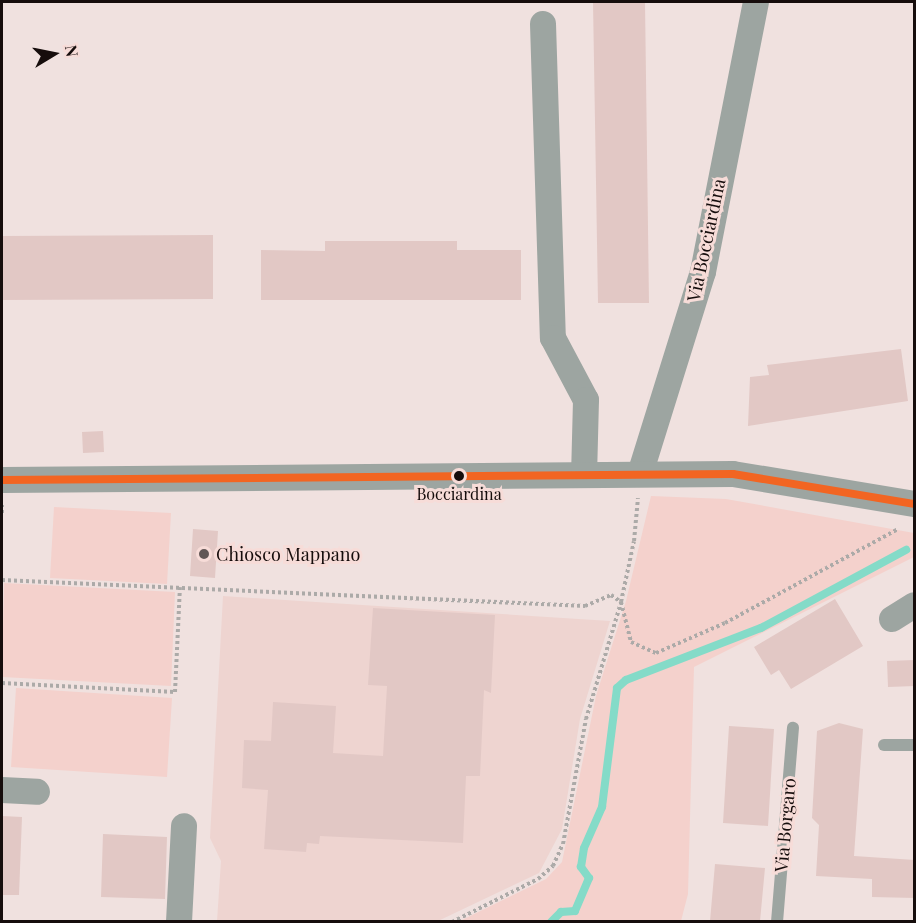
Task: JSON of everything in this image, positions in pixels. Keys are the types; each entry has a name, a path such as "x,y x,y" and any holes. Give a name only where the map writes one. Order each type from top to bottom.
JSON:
{"street":[{"name":"Via Bocciardina","path":"640,474 703,272 756,2"},
{"path":"543,24 553,338 586,400 585,474"},
{"path":"2,480 733,474 908,515"},
{"path":"892,619 915,605"},
{"path":"2,790 37,792"},
{"path":"179,921 184,826"}],"lane":[{"name":"Via Borgaro","path":"777,921 793,728"},
{"path":"884,745 915,745"}],"path":[{"path":"452,921 538,879 553,866 567,828 586,719 621,602 634,541 640,474"},
{"path":"2,580 585,606 612,595 621,602 632,642 656,653 725,623 908,515"},
{"path":"2,683 175,692 180,587"}],"shaded area":[{"path":"651,496 726,499 914,533 914,557 694,667 688,894 681,921 460,921 546,879 562,862 596,696 626,601"},
{"path":"54,507 171,513 167,584 50,578"},
{"path":"4,583 175,592 171,686 2,677"},
{"path":"223,596 610,621 580,719 562,829 539,873 438,921 217,921 221,861 210,838"},
{"path":"16,688 172,698 167,777 11,767"}],"building":[{"path":"593,2 645,2 649,303 598,303"},
{"path":"213,235 213,299 2,300 2,236"},
{"path":"325,241 457,241 457,250 521,250 521,300 261,300 261,250 325,251"},
{"path":"901,349 908,401 748,426 750,377 769,375 767,365"},
{"path":"103,431 104,452 83,453 82,432"},
{"name":"Chiosco Mappano","path":"193,529 218,531 215,578 190,576"},
{"path":"835,599 863,646 791,689 779,670 771,675 754,647"},
{"path":"373,608 495,615 491,693 484,690 480,776 466,776 463,843 320,836 319,844 307,843 306,852 264,849 268,790 242,788 244,740 271,741 273,702 336,706 333,753 383,756 387,686 368,685"},
{"path":"915,660 915,686 888,687 887,661"},
{"path":"839,723 863,729 854,856 915,860 915,898 872,897 872,879 816,876 819,825 812,818 817,731"},
{"path":"729,726 774,729 768,826 723,823"},
{"path":"2,816 22,817 19,895 2,895"},
{"path":"103,834 167,837 165,899 101,897"},
{"path":"715,864 765,868 760,921 710,921"}],"waterway":[{"path":"551,922 561,912 575,911 589,878 581,867 584,848 602,807 617,688 626,680 761,628 906,550"}],"transit line":[{"path":"2,480 733,474 914,504"}],"place":[{"name":"Bocciardina","path":"459,476"},
{"name":"Chiosco Mappano","path":"204,554"}]}
